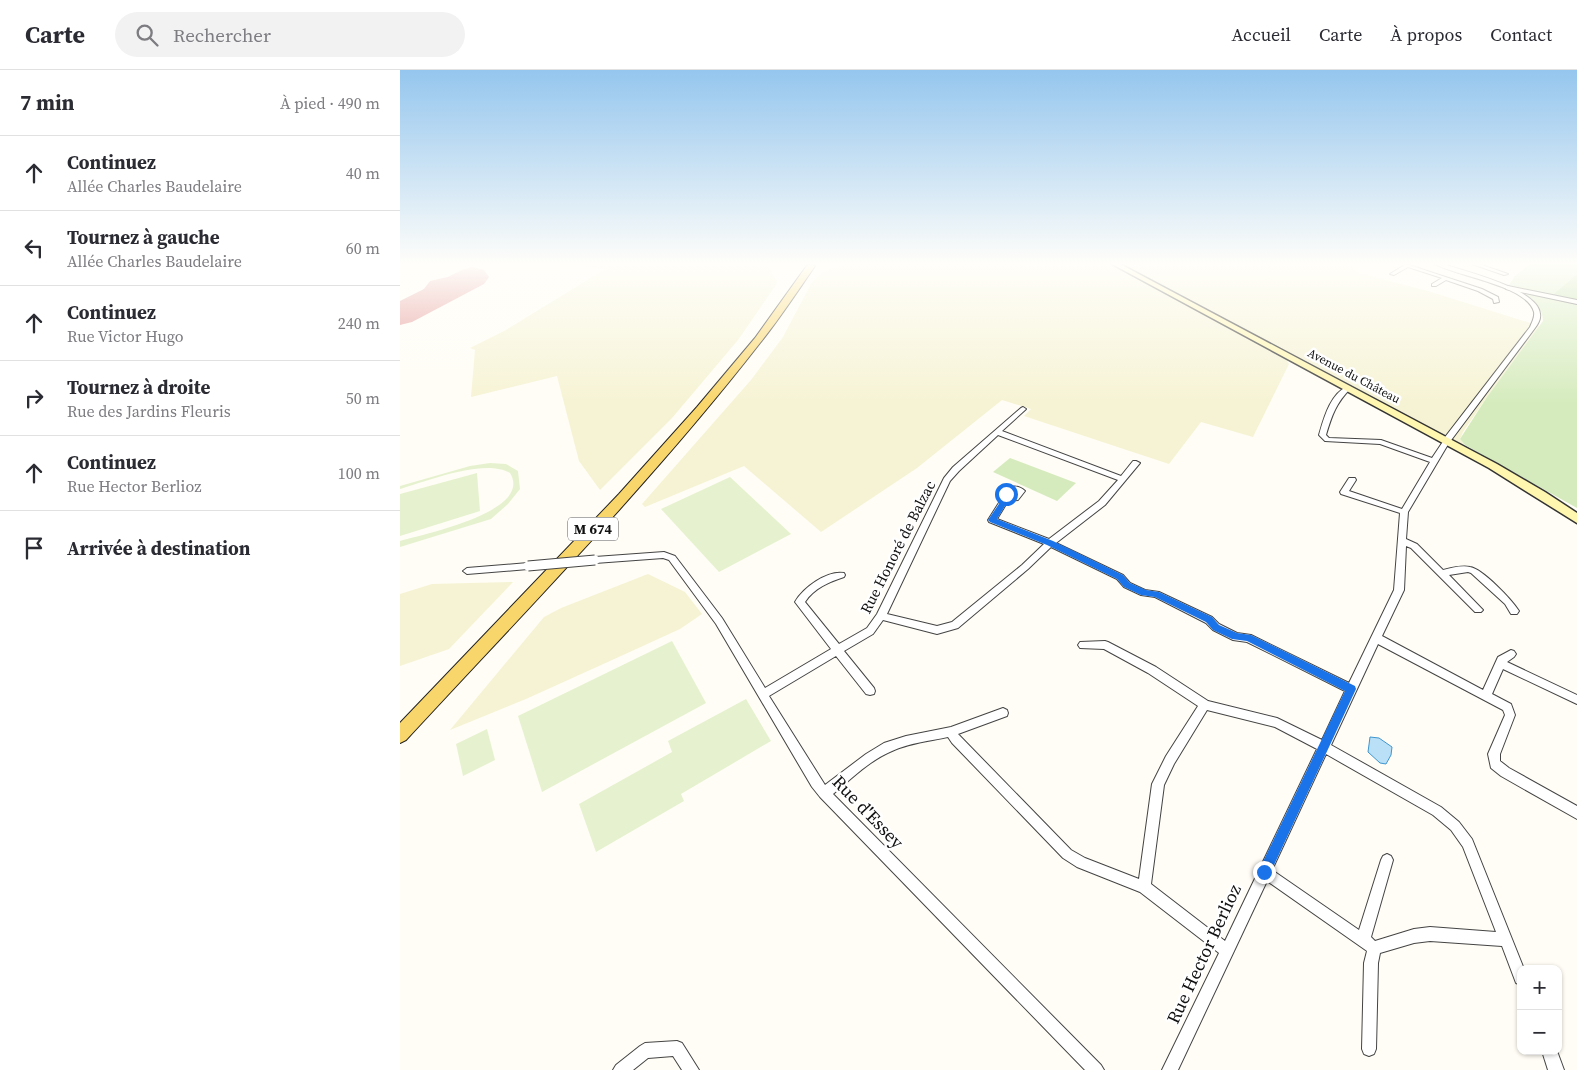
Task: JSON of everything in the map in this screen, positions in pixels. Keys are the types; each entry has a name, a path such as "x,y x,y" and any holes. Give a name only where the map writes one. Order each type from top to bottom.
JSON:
{"main road":[{"name":"M 674","path":"775,315 777,311"},
{"name":"M 674","path":"400,734 658,457 745,358 778,311"},
{"name":"Avenue du Château","path":"1203,311 1520,481 1577,519"}],"street":[{"path":"1324,747 1399,590 1404,512 1446,441 1536,323 1538,319 1536,311"},
{"path":"1348,388 1341,392 1329,415 1322,435 1327,440 1381,442 1434,461"},
{"path":"1024,409 997,432 1124,479"},
{"name":"Rue Honoré de Balzac","path":"763,694 870,631 881,616 947,480 956,469 997,432"},
{"path":"881,616 936,630 955,625 1025,567 1050,543 1102,503 1136,463"},
{"path":"1352,480 1344,492 1404,512"},
{"path":"1006,498 992,520 1050,543 1120,577 1127,585 1144,593 1156,594 1209,620 1216,627 1236,637 1248,638 1351,689"},
{"path":"1402,540 1414,546 1478,610"},
{"name":"Rue d'Essey","path":"595,560 664,555 672,558 719,621 816,783 824,793 1096,1070"},
{"path":"467,571 595,560"},
{"path":"1442,573 1468,569 1474,571 1508,602 1514,611"},
{"path":"840,575 829,578 804,594 800,602 870,692"},
{"path":"1376,638 1505,706 1510,712 1494,754 1496,764 1505,772 1577,812"},
{"path":"1083,645 1106,645 1152,670 1205,705 1277,723 1324,747 1437,811 1456,826 1468,843 1517,968"},
{"path":"1486,696 1500,663 1511,654"},
{"path":"1500,663 1577,700"},
{"path":"1144,887 1158,784 1170,760 1205,705"},
{"path":"824,793 870,758 888,747 906,741 951,732 1003,713"},
{"path":"951,732 956,740 1067,854 1081,864 1144,887 1227,951"},
{"name":"Rue Hector Berlioz","path":"1170,1070 1324,747"},
{"path":"1369,1049 1372,963 1368,944 1387,860"},
{"path":"1264,872 1368,944 1430,934 1506,940"},
{"path":"621,1070 646,1052 677,1048 691,1070"},
{"path":"1550,1055 1556,1070"}],"shaded area":[{"path":"537,311 758,311 738,340 672,418 600,490 579,461 557,376 471,397 475,350 470,348 506,330"},
{"path":"797,311 1491,311 1540,326 1463,432 1460,439 1465,445 1452,442 1294,358 1287,361 1289,364 1253,437 1201,422 1169,464 1024,416 1031,409 1002,400 917,468 821,532 744,466 645,507 642,504 751,380 783,337"},
{"path":"648,574 685,592 702,614 680,629 526,699 450,730 544,617 561,608"},
{"path":"513,582 449,649 400,666 400,594 432,584"}],"green space":[{"path":"1541,311 1577,311 1577,508 1465,445 1460,439 1487,397 1543,321"},
{"path":"1010,458 1076,483 1057,501 993,472"},
{"path":"490,463 506,464 518,471 520,489 508,504 491,519 400,547 400,541 451,527 492,510 506,499 513,487 510,473 499,469 486,468 456,472 400,489 400,486 470,466"},
{"path":"477,473 480,511 400,536 400,494"},
{"path":"730,477 791,534 719,572 661,509"},
{"path":"672,641 706,703 542,792 518,716"},
{"path":"746,699 771,741 681,794 684,801 596,852 579,804 672,752 668,741"},
{"path":"487,729 495,760 463,776 456,744"}],"water":[{"path":"1370,737 1379,738 1392,747 1391,755 1386,764 1380,763 1368,752"}],"runway":[{"path":"400,315 408,311"}],"route":[{"path":"1006,494 1006,498 992,520 1050,543 1120,577 1127,585 1144,593 1156,594 1209,620 1216,627 1236,637 1248,638 1351,689 1264,872"}]}
